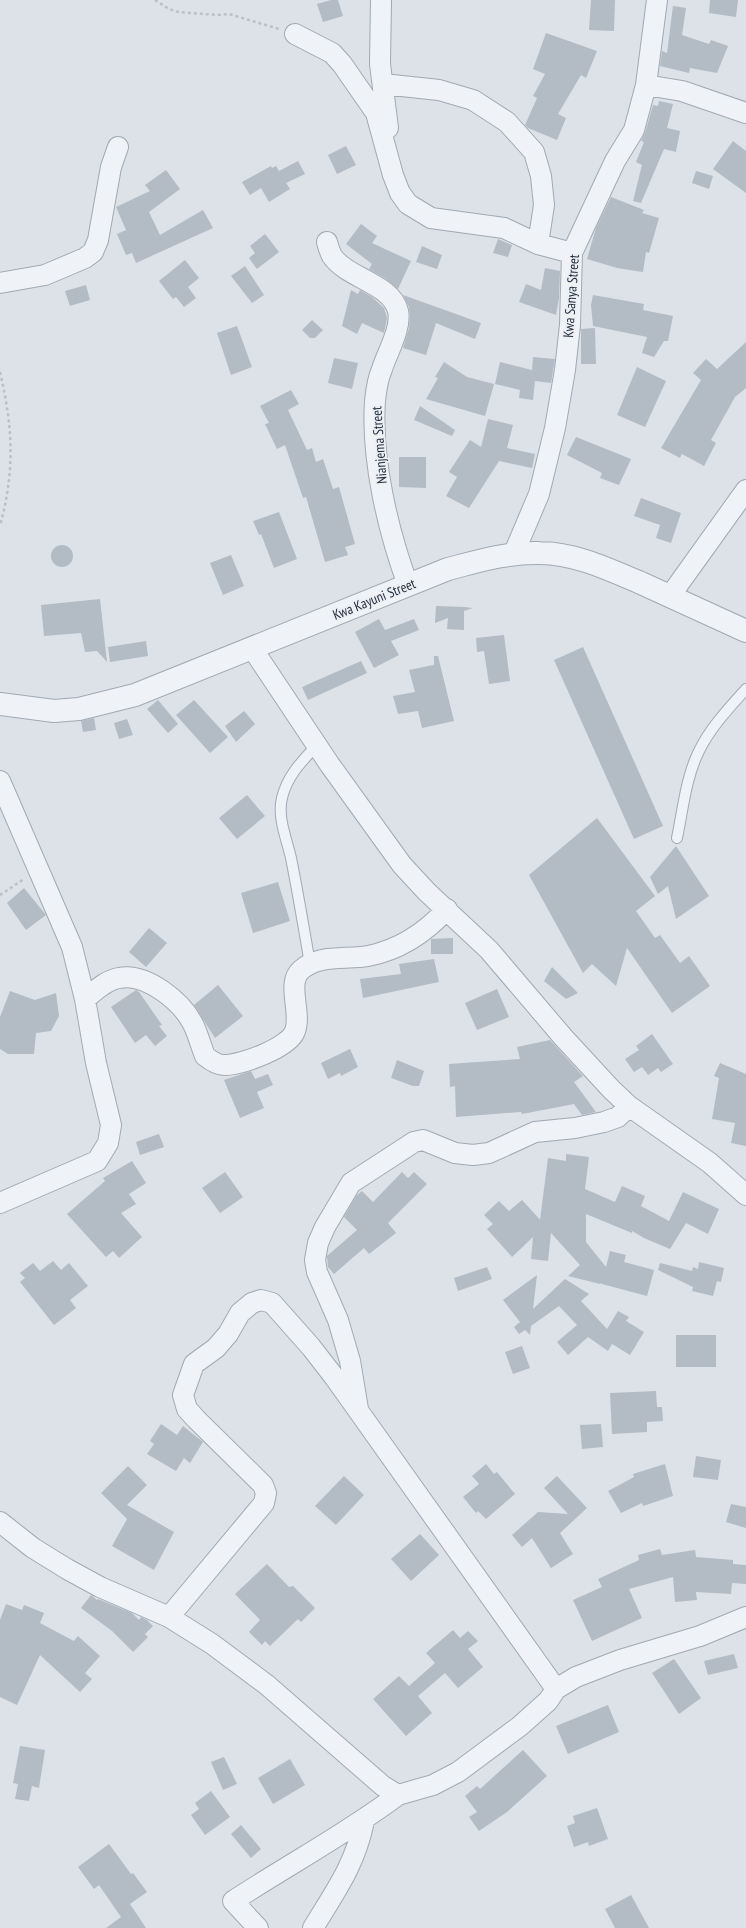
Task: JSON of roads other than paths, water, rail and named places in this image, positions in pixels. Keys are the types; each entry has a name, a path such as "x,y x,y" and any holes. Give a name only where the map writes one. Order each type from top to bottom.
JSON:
{"street":[{"path":"381,0 380,64 388,126 386,144"},
{"name":"Kwa Sanya Street","path":"514,553 538,494 556,421 565,370 570,325 572,253 616,161 634,130 646,84 657,0"},
{"path":"295,34 323,48 342,64 376,112 400,194 408,204 417,211 431,218 504,228 538,244 572,253"},
{"path":"383,84 439,90 473,100 507,122 534,152 541,176 544,205 538,244"},
{"path":"646,84 682,91 746,113"},
{"path":"0,283 45,275 85,258 93,252 98,240 104,198 111,167 118,147"},
{"name":"Nianjema Street","path":"327,242 332,256 364,281 379,287 393,300 398,312 396,332 381,370 375,401 376,443 386,514 396,552 408,585"},
{"path":"670,596 746,490"},
{"name":"Kwa Kayuni Street","path":"0,704 54,711 79,709 135,696 448,569 514,553 541,552 562,556 605,568 746,631"},
{"path":"252,648 317,745 352,793 367,819 402,865 489,950 563,1037 629,1106 710,1163 746,1195"},
{"path":"0,781 40,869 72,947 85,999 96,1063 111,1125 108,1143 102,1155 93,1163 0,1203"},
{"path":"85,999 104,984 119,977 134,978 148,982 164,991 184,1009 193,1024 204,1056 222,1065 229,1064 251,1058 288,1042 295,1032 297,1021 296,998 293,987 299,971 319,960 366,956 387,952 430,927 447,910"},
{"path":"358,1411 350,1361 338,1320 322,1285 315,1260 318,1243 325,1227 351,1183 414,1142 423,1140 455,1153 473,1155 489,1153 535,1132 575,1128 604,1122 618,1117 629,1106"},
{"path":"169,1617 264,1503 266,1493 264,1485 196,1419 187,1409 183,1395 194,1364 216,1348 228,1334 240,1313 252,1303 261,1300 272,1303 311,1347 556,1689"},
{"path":"0,1522 33,1548 67,1569 100,1587 169,1617 212,1644 267,1685 383,1786 398,1795"},
{"path":"258,1928 233,1901 295,1861 364,1820 398,1795 433,1785 458,1772 520,1726 548,1701 556,1689 597,1668 700,1636 746,1617"},
{"path":"312,1928 351,1864 359,1844 364,1820"}],"lane":[{"path":"677,838 688,784 699,751 713,728 746,689"},
{"path":"310,964 296,882 282,820 281,800 285,786 293,772 317,745"}]}
